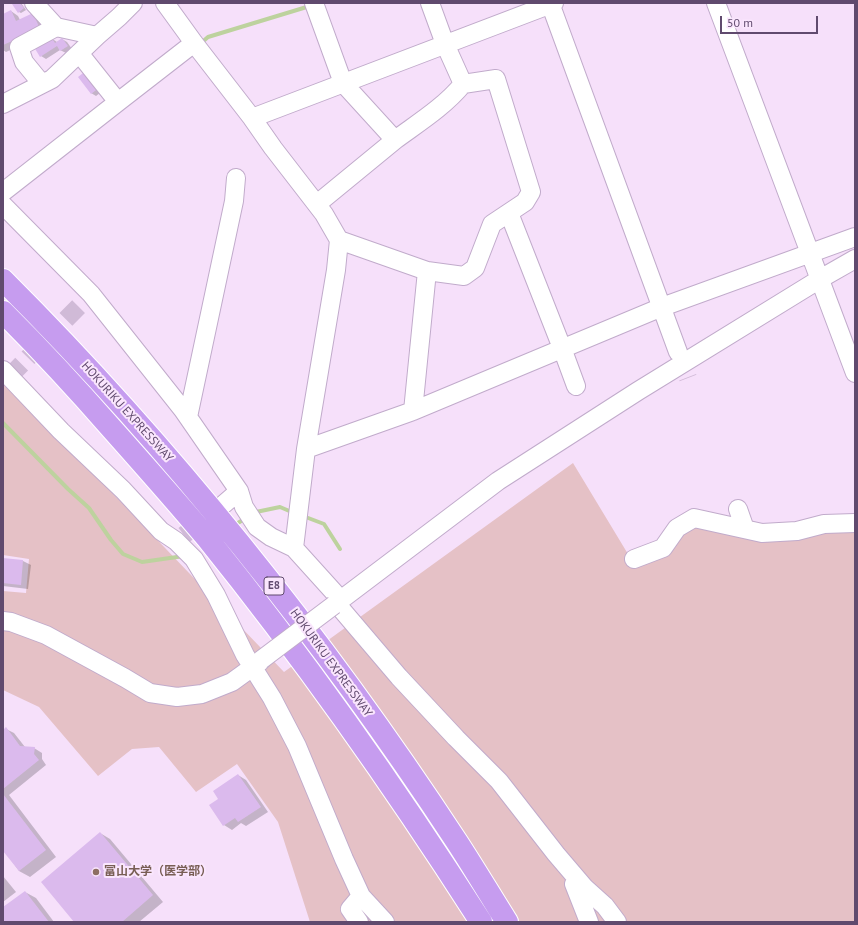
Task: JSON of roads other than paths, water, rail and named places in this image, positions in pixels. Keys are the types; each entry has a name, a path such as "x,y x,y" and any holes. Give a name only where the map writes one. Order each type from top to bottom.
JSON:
{"highway":[{"name":"HOKURIKU EXPRESSWAY","path":"3,280 93,373 160,448 223,523 283,599 345,680 400,758 458,843 507,922"},
{"name":"HOKURIKU EXPRESSWAY","path":"3,312 75,388 144,465 205,537 267,614 326,693 384,775 480,922"}],"street":[{"path":"34,3 56,27 97,36"},
{"path":"3,104 52,79 79,52 133,3"},
{"path":"165,3 317,204 339,240 336,270 306,449 294,548"},
{"path":"314,3 343,83 395,140"},
{"path":"430,3 445,44 463,84"},
{"path":"716,3 855,373"},
{"path":"252,118 551,4 678,352"},
{"path":"42,84 24,62 19,47 56,27"},
{"path":"3,192 194,43"},
{"path":"79,52 118,102"},
{"path":"317,204 395,140 433,112 456,93 463,84 496,79 531,192 525,202 492,224 475,268 464,276 427,271 339,240"},
{"path":"188,417 234,201 236,178"},
{"path":"3,204 91,294 183,410 239,491 244,507 257,528 271,538 294,548 337,603 399,677 451,733 499,781 580,883 604,906 617,922"},
{"path":"509,213 576,386"},
{"path":"306,449 413,411 662,307 810,252 855,237"},
{"path":"3,621 11,622 46,635 150,693 177,697 202,694 232,682 498,482 638,391 855,259"},
{"path":"413,411 427,271"},
{"path":"3,370 61,431 124,490 161,531 180,538 216,595 245,656 256,664 297,746 361,896 385,922"},
{"path":"224,504 239,491"},
{"path":"738,509 745,529"},
{"path":"634,559 662,548 677,528 694,518 762,533 797,531 824,524 855,523"},
{"path":"574,884 589,922"},
{"path":"359,922 350,909 361,896"}],"waterway":[{"path":"200,44 208,37 310,6"},
{"path":"3,423 68,489 89,508 111,540 123,554 142,562 184,556"},
{"path":"253,514 280,507 294,513"},
{"path":"303,516 324,524 340,549"},
{"path":"233,526 246,518"}],"tunnel":[{"path":"9,377 91,294"},
{"path":"678,352 688,378"},
{"path":"184,535 206,518"}],"place":[{"name":"富山大学（医学部）","path":"96,872"}]}
